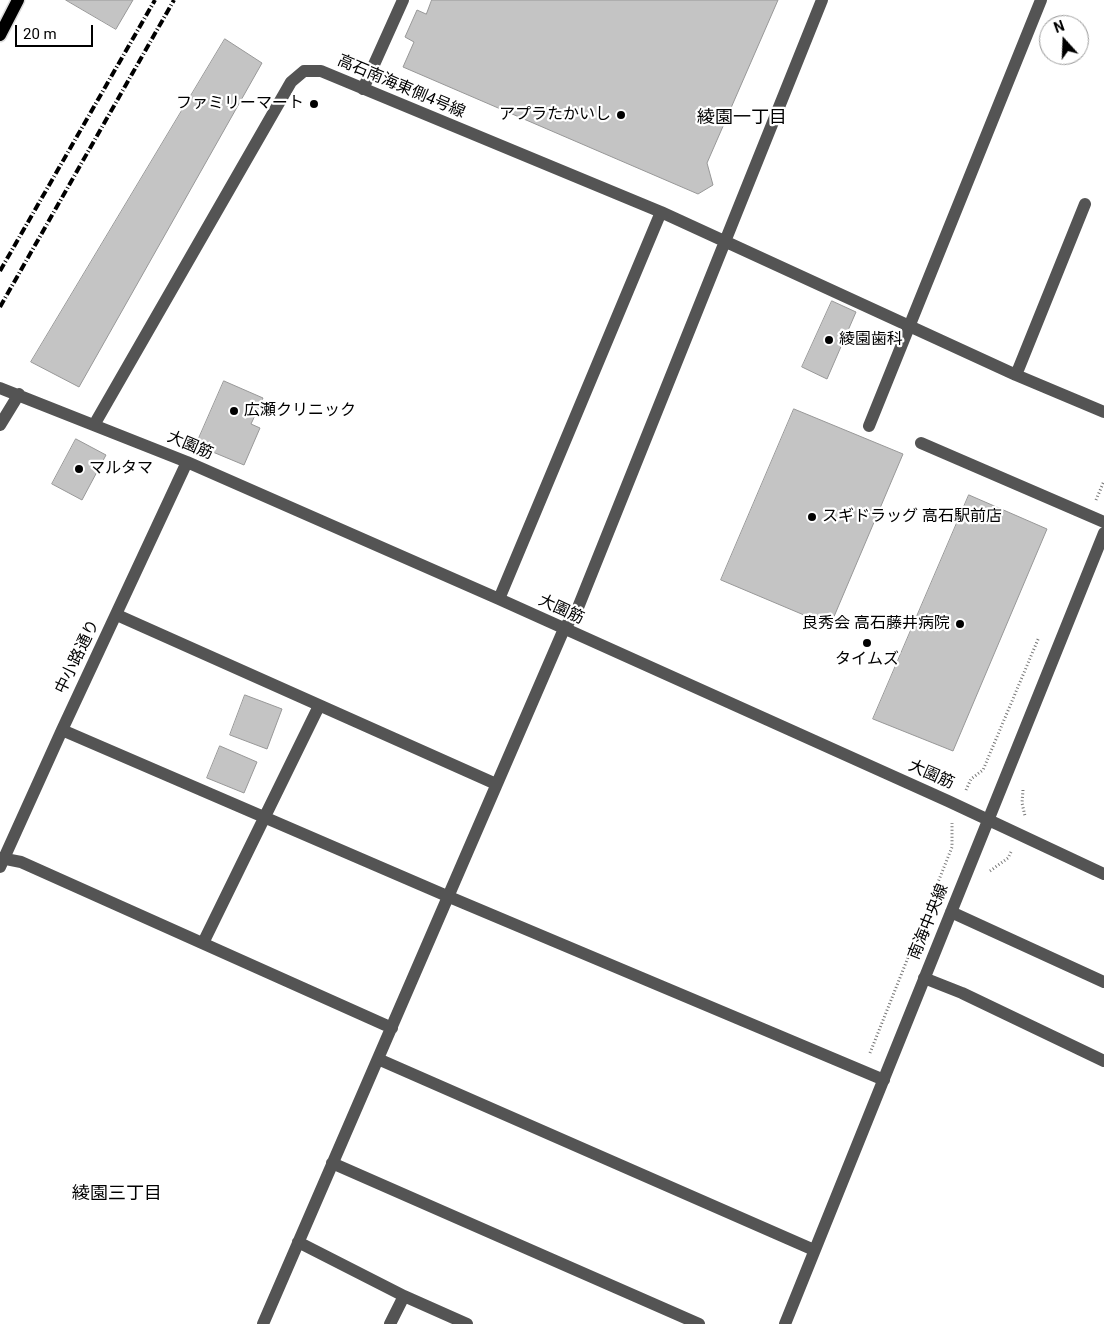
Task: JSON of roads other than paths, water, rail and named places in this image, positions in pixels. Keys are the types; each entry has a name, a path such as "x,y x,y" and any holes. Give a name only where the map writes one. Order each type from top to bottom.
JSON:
{"main road":[{"path":"0,35 18,0"}],"street":[{"path":"363,89 403,0"},
{"path":"263,1324 564,629 577,610 822,0"},
{"path":"869,426 1040,0"},
{"name":"高石南海東側4号線","path":"94,424 291,82 304,70 320,71 660,212 1016,375 1104,412"},
{"path":"1016,375 1085,204"},
{"path":"499,599 660,212"},
{"name":"大園筋","path":"0,388 187,462 499,599 959,806 1104,874"},
{"path":"0,425 19,394"},
{"path":"921,443 1104,522"},
{"name":"中小路通り","path":"1,861 187,462"},
{"name":"南海中央線","path":"785,1324 1104,533"},
{"path":"117,615 496,784"},
{"path":"204,943 319,706"},
{"path":"62,730 448,896 884,1080"},
{"path":"1,861 22,862 392,1028"},
{"path":"951,912 1104,982"},
{"path":"924,978 962,994 1104,1062"},
{"path":"378,1058 814,1250"},
{"path":"332,1163 699,1324"},
{"path":"298,1242 404,1296 467,1324"},
{"path":"390,1324 404,1296"}],"railway":[{"path":"0,271 155,0"},
{"path":"0,307 174,0"}],"place":[{"name":"ファミリーマート","path":"314,104"},
{"name":"アプラたかいし","path":"621,115"},
{"name":"綾園歯科","path":"829,340"},
{"name":"広瀬クリニック","path":"234,411"},
{"name":"マルタマ","path":"79,469"},
{"name":"スギドラッグ 高石駅前店","path":"812,517"},
{"name":"良秀会 高石藤井病院","path":"960,624"},
{"name":"タイムズ","path":"867,643"}],"district":[{"name":"綾園一丁目","path":"742,118"},
{"name":"綾園三丁目","path":"117,1194"}]}
